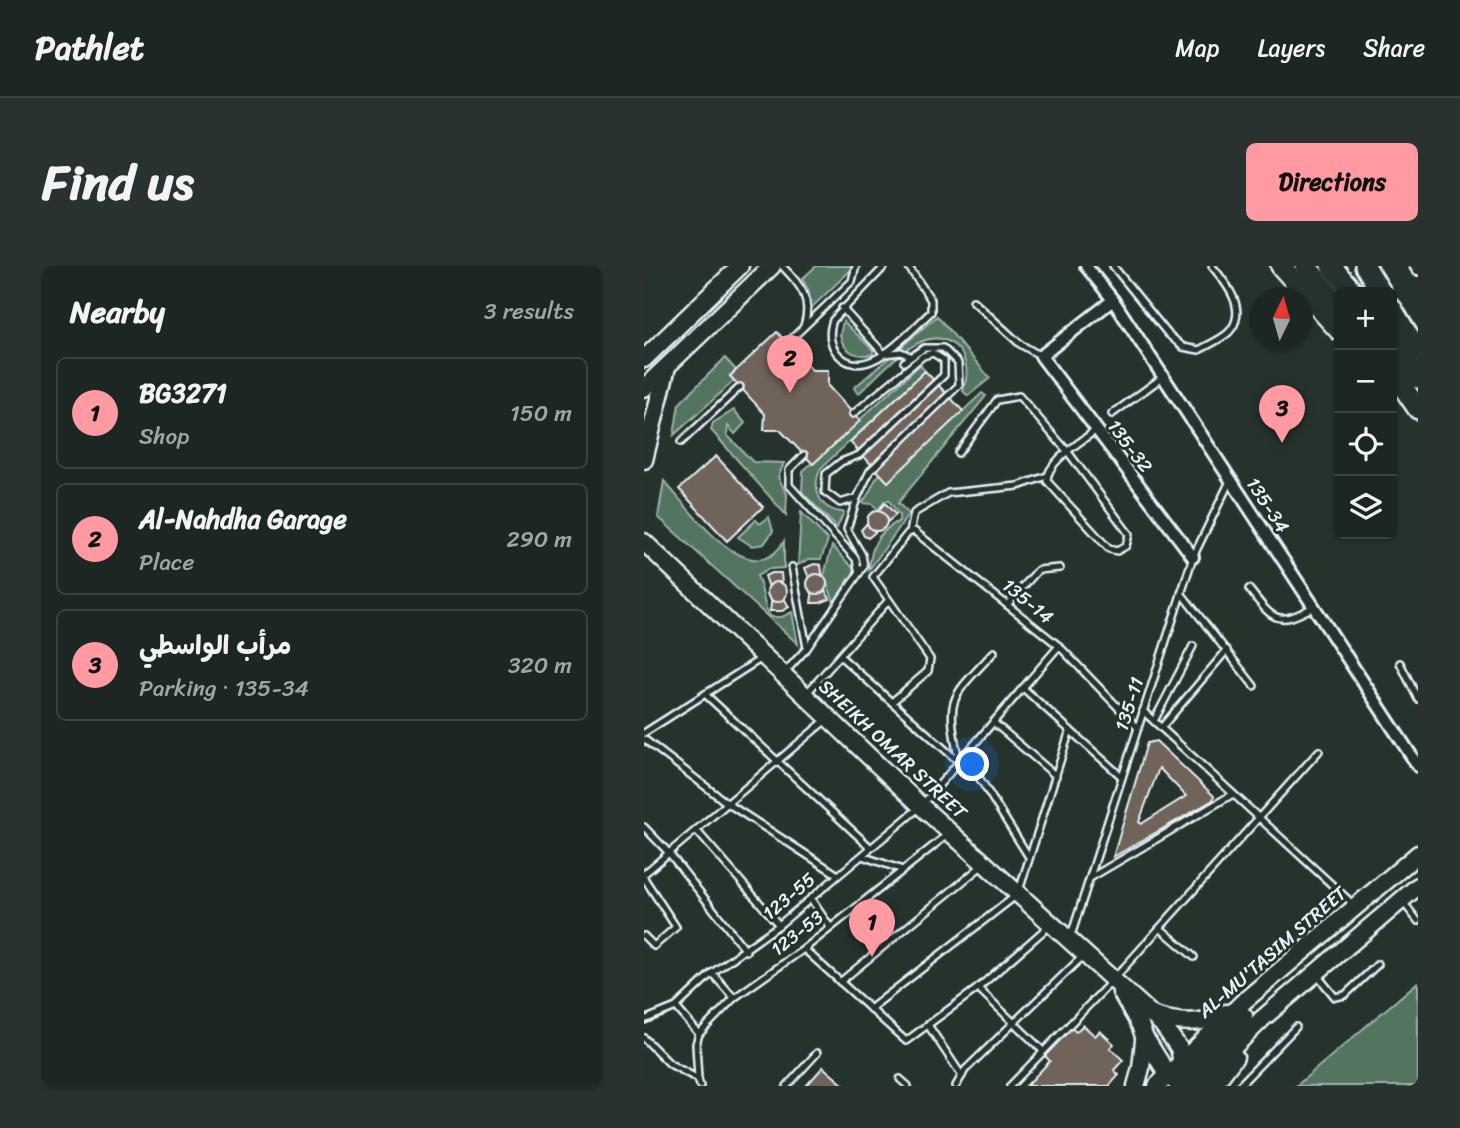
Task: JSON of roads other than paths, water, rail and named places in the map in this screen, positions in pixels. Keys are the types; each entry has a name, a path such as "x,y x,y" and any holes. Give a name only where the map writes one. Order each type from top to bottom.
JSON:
{"highway":[{"path":"1281,266 1334,324"},
{"path":"1306,266 1334,299"},
{"path":"1331,266 1349,287"},
{"path":"1365,266 1378,287"},
{"path":"1397,317 1418,352"},
{"path":"1397,349 1418,378"},
{"path":"1397,378 1418,409"},
{"path":"1397,397 1418,424"}],"main road":[{"path":"644,359 740,266"},
{"path":"644,388 772,266"},
{"path":"644,347 666,338"},
{"path":"644,460 667,368"},
{"name":"SHEIKH OMAR STREET","path":"646,548 921,806 1154,1016 1179,1048 1183,1060 1174,1084"},
{"name":"AL-MU'TASIM STREET","path":"1183,1060 1243,1002 1418,854"},
{"path":"1174,1084 1263,1018 1418,886"},
{"path":"1174,1084 1292,962"},
{"name":"SHEIKH OMAR STREET","path":"1114,982 1174,1084"},
{"path":"1154,1016 1182,1022 1208,1021 1243,1002"},
{"path":"1213,1086 1263,1018"},
{"path":"1136,1086 1142,1068 1145,1038"}],"street":[{"name":"135-34","path":"1086,266 1114,300 1418,766"},
{"path":"1041,356 1114,300"},
{"name":"135-32","path":"1041,356 1193,558"}],"lane":[{"path":"782,266 804,289 807,306 804,326 787,343 852,281 856,266"},
{"path":"885,266 842,308 830,327 830,338 838,354 849,361 863,363 884,354 901,352 910,356"},
{"path":"884,354 933,308 931,300 908,266"},
{"path":"1113,266 1168,334 1183,347 1199,350 1229,332 1236,317 1235,300 1229,286 1212,266"},
{"path":"973,301 1020,344 1041,356"},
{"path":"842,308 884,354"},
{"path":"853,414 923,356 933,353 942,358 946,368 944,375 859,455 829,470 823,485 832,500 843,503 856,498 870,471 959,385 958,363 943,348 924,348 904,362"},
{"path":"1112,414 1163,376"},
{"path":"681,442 740,387"},
{"path":"958,453 997,400 1019,396 1068,453 1129,534 1126,546 1117,551 1109,549 1050,485 1047,477 1048,471 1068,453 1096,430"},
{"path":"804,455 789,470 789,485 856,559 859,574"},
{"path":"892,702 931,666 930,659 873,577 910,531 914,513 948,493 996,490 1047,477"},
{"name":"135-11","path":"1069,942 1193,558 1230,481"},
{"path":"783,674 807,648 859,574 864,562 849,536 846,525 858,497"},
{"name":"135-14","path":"910,531 915,531 1059,646 1138,728"},
{"path":"792,567 807,648"},
{"path":"1007,605 1038,570 1060,568"},
{"path":"1249,589 1268,614 1276,619 1291,620 1314,607"},
{"path":"1181,593 1254,686"},
{"path":"805,696 888,601"},
{"name":"123-55","path":"676,1007 712,973 779,926 921,806 1059,646"},
{"path":"1154,721 1194,646"},
{"path":"1161,728 1227,650"},
{"path":"959,762 951,708 962,687 993,652"},
{"path":"644,733 764,656"},
{"path":"840,656 959,762"},
{"path":"1400,663 1418,699"},
{"path":"1023,688 1122,777"},
{"path":"705,694 870,849"},
{"path":"1143,711 1356,908"},
{"path":"644,936 654,946 676,927 644,876 828,718"},
{"path":"993,722 1056,776"},
{"path":"870,1009 1017,894 1070,730"},
{"path":"644,738 727,803 838,876"},
{"path":"1010,1086 1114,982 1319,751"},
{"path":"965,755 1030,857"},
{"path":"1090,878 1233,794"},
{"path":"644,828 669,853 746,951"},
{"path":"696,830 779,926"},
{"name":"123-53","path":"699,1034 734,998 804,950 950,832"},
{"path":"862,856 903,870"},
{"path":"840,982 984,864"},
{"path":"811,899 831,927"},
{"path":"1401,899 1418,921"},
{"path":"804,950 906,1041 978,988 1051,925"},
{"path":"1160,928 1194,957"},
{"path":"956,1086 962,1076 1084,955"},
{"path":"1315,972 1335,997 1345,995 1378,964"},
{"path":"712,973 734,998"},
{"path":"978,988 1043,1051"},
{"path":"644,1020 676,1007 699,1034 696,1044 698,1079 701,1086"},
{"path":"928,1025 962,1076"},
{"path":"1239,1086 1296,1027"},
{"path":"644,1038 670,1064 698,1079"},
{"path":"788,1086 817,1053"},
{"path":"900,1079 908,1086"}],"place":[{"name":"Al-Nahdha Garage","path":"790,393"},
{"name":"مرأب الواسطي","path":"1282,443"},
{"name":"BG3271","path":"872,957"}]}
